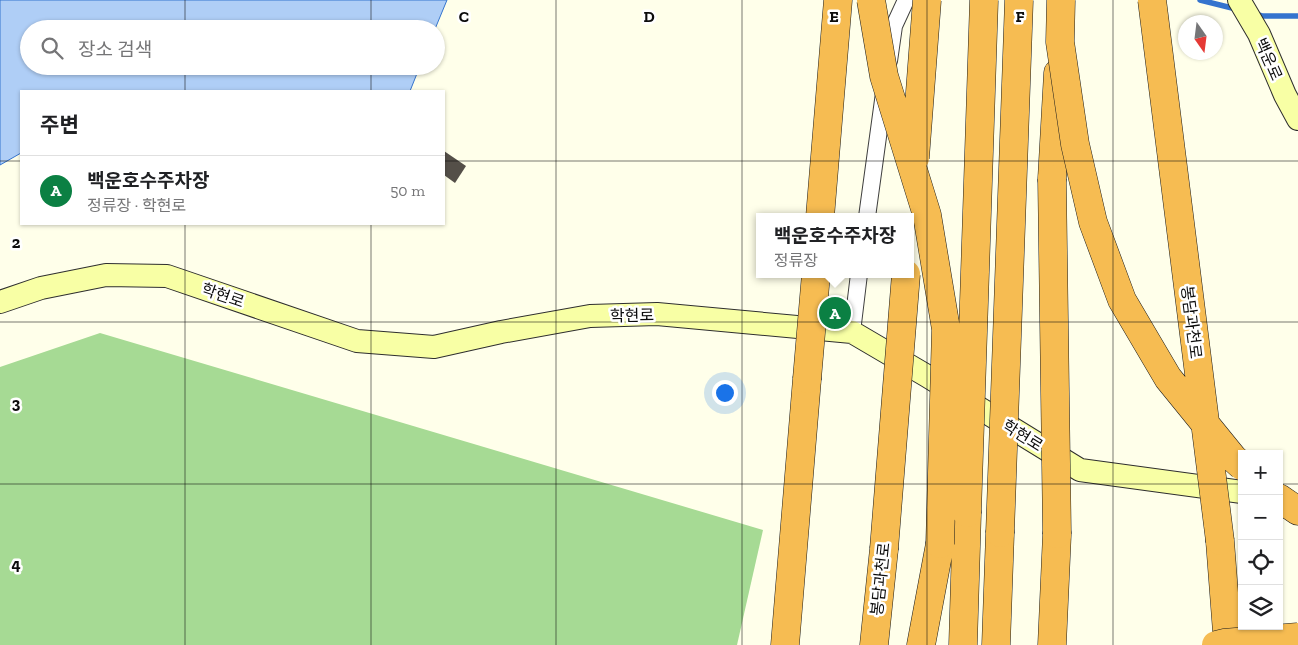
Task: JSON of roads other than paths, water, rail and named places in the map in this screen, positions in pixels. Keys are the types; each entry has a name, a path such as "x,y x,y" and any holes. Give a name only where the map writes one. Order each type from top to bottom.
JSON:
{"highway":[{"path":"820,213 838,0"},
{"path":"872,0 884,76 927,215 946,329 940,544 922,645"},
{"path":"911,213 928,0"},
{"path":"964,645 984,0"},
{"path":"996,645 1019,0"},
{"path":"1052,645 1057,534 1052,179 1061,0"},
{"name":"봉담과천로","path":"1152,0 1220,541 1228,645"},
{"path":"1060,42 1075,144 1092,222 1122,300 1168,378 1238,462"},
{"path":"785,645 816,278"},
{"name":"봉담과천로","path":"874,645 884,549 906,278"},
{"path":"1283,499 1298,511"},
{"path":"1216,645 1224,642 1298,637"}],"street":[{"path":"868,213 894,26 906,0"},
{"name":"백운로","path":"1239,0 1259,34 1285,95 1298,119"},
{"path":"1259,34 1260,0"},
{"name":"학현로","path":"0,302 41,288 106,275 167,276 357,341 366,342 434,347 501,332 590,316 657,314 852,332 1080,470 1238,491"},
{"path":"852,332 859,278"},
{"path":"1283,496 1298,496"}],"water":[{"path":"0,0 447,0 439,20 20,20 20,75 416,75 410,90 20,90 20,154 0,165"}],"waterway":[{"path":"1200,0 1236,9"},
{"path":"1255,14 1262,16 1298,16"}],"place":[{"name":"백운호수주차장","path":"835,313"}]}
